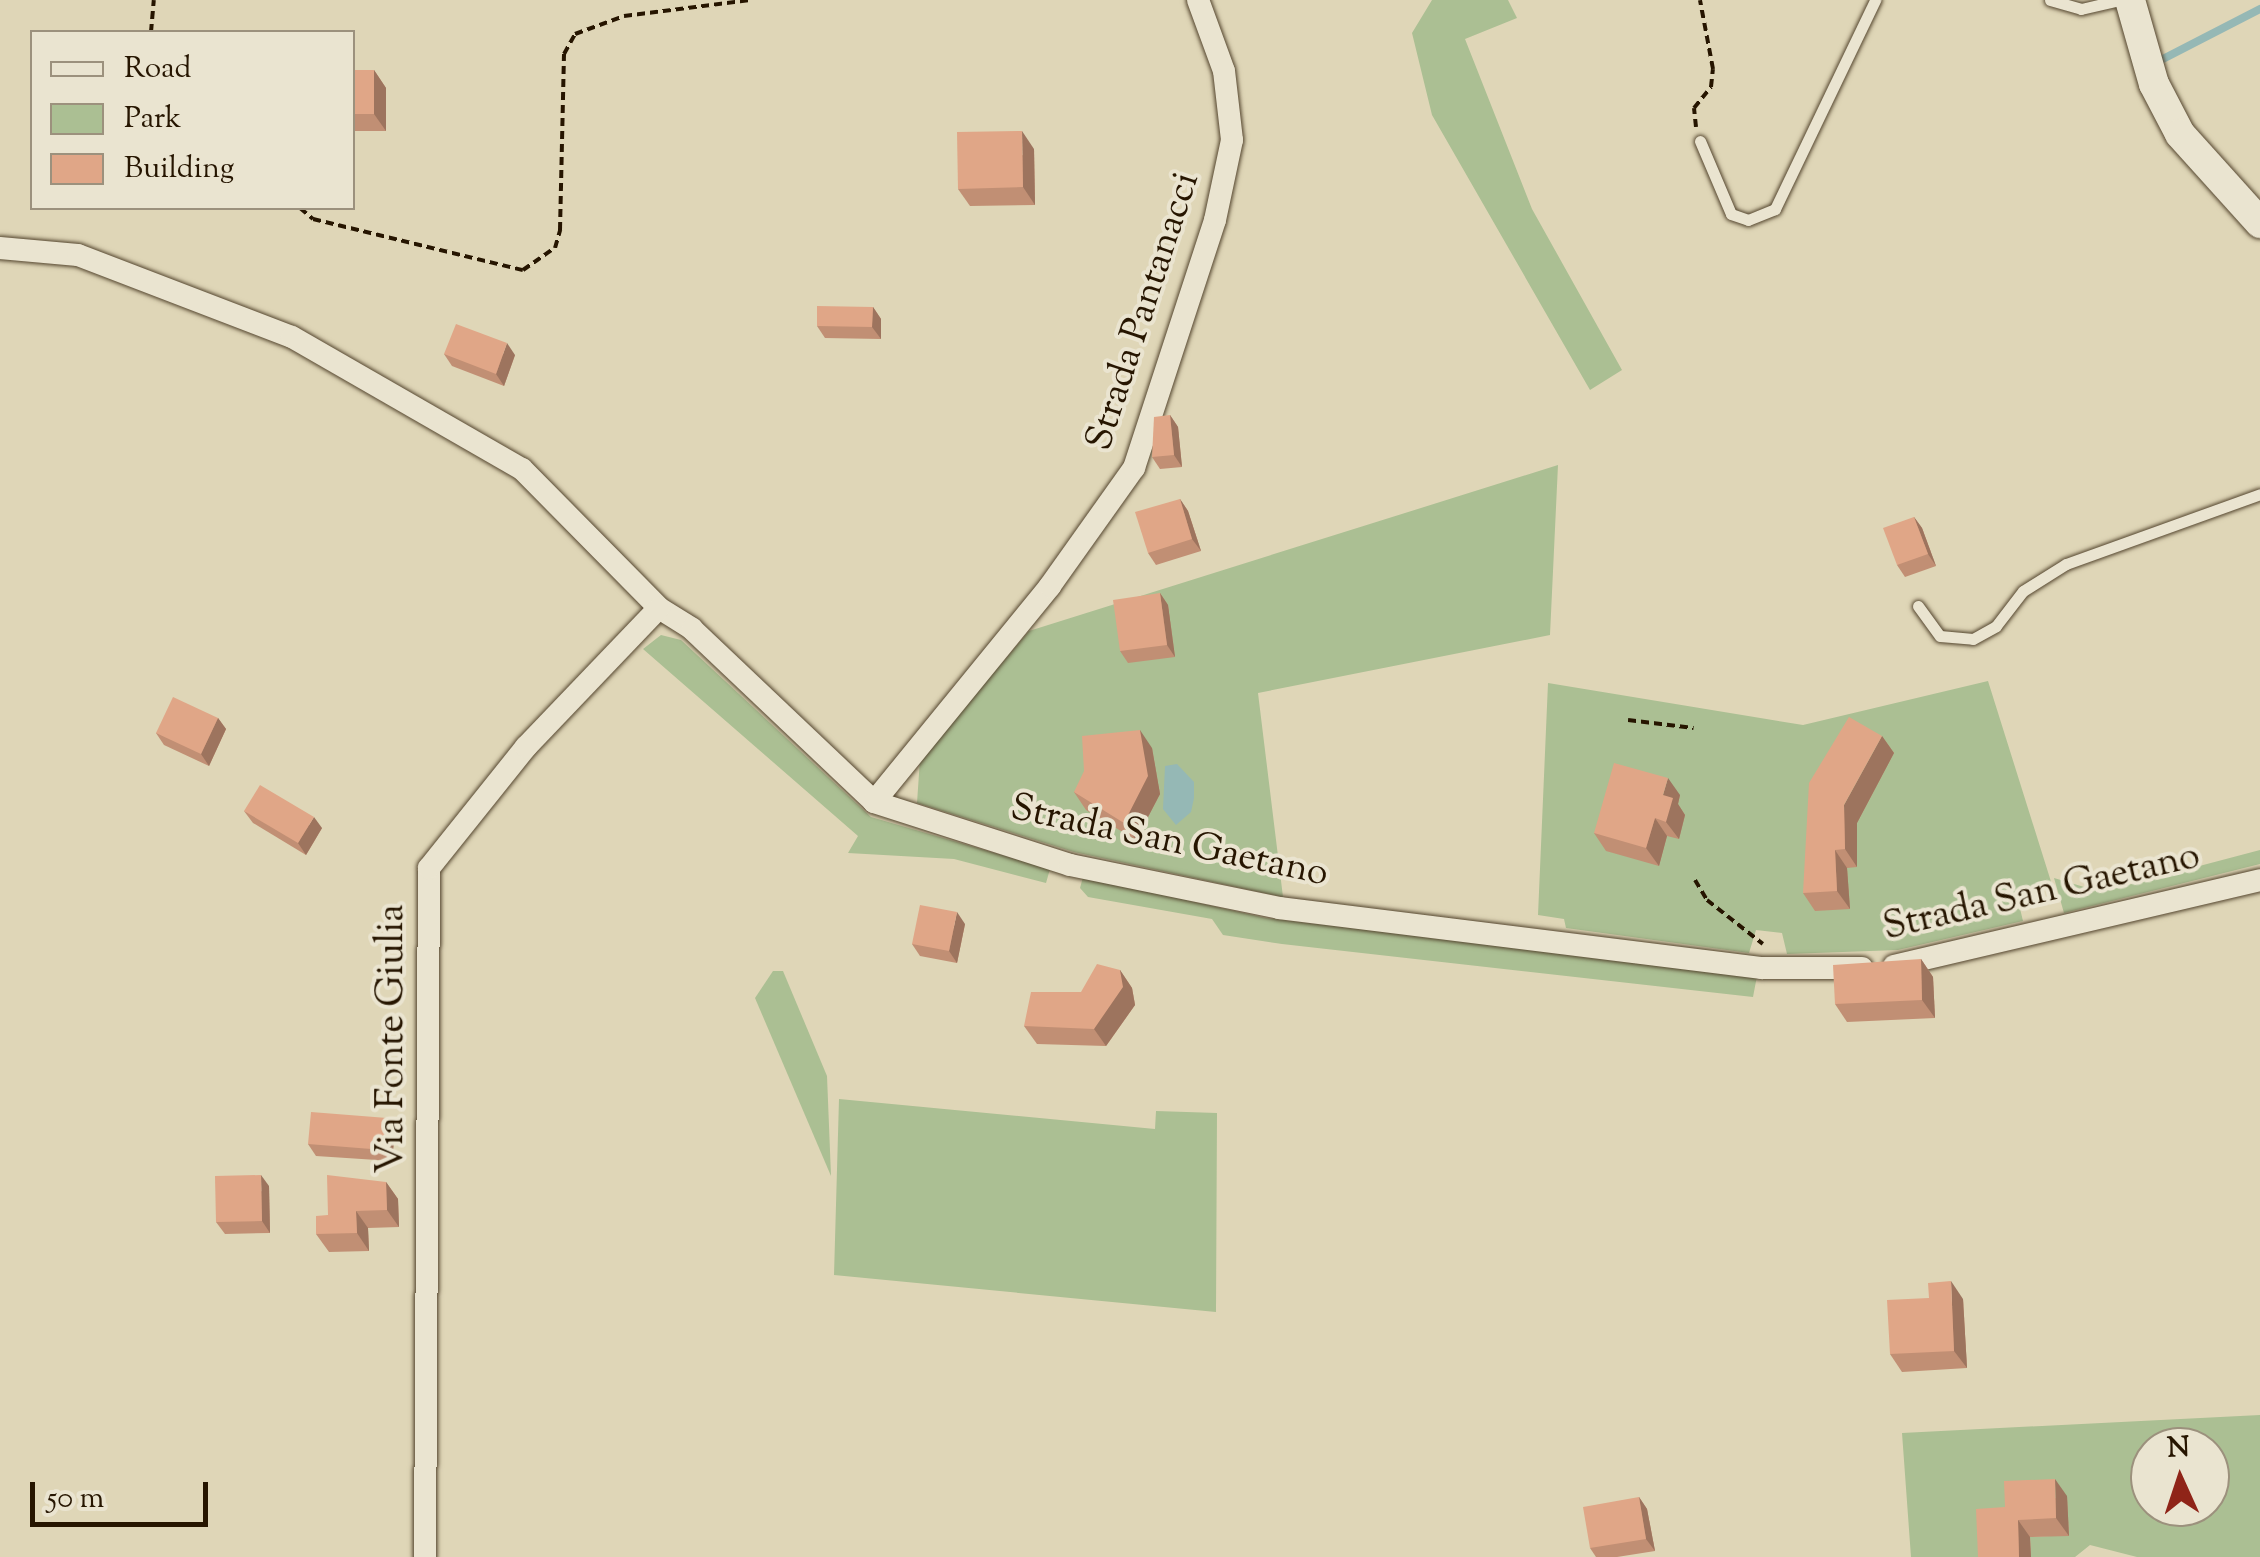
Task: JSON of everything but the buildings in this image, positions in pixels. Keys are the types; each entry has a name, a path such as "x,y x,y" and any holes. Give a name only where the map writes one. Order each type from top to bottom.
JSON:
{"street":[{"name":"Strada Pantanacci","path":"874,802 1050,586 1134,468 1228,175 1231,106 1198,0"},
{"path":"2130,0 2154,84 2201,162 2260,223"},
{"name":"Strada San Gaetano","path":"0,248 92,260 292,337 522,469 659,608 692,629 874,802 1070,865 1280,908 1762,968 1886,967 1940,959 2260,880"},
{"name":"Via Fonte Giulia","path":"425,1557 429,868 526,747 659,608"}],"lane":[{"path":"1700,142 1731,214 1748,220 1775,209 1875,0"},
{"path":"2050,0 2081,9 2119,0"},
{"path":"1918,606 1940,636 1972,638 1996,626 2023,591 2066,564 2260,494"}],"path":[{"path":"151,30 154,0"},
{"path":"302,210 313,219 523,270 554,248 560,230 564,54 575,34 624,16 750,0"},
{"path":"1700,0 1713,69 1711,87 1694,108 1700,142"},
{"path":"1628,720 1694,728"},
{"path":"1695,880 1706,900 1768,946"}],"green space":[{"path":"1432,0 1508,0 1517,18 1465,39 1532,209 1622,370 1590,390 1432,115 1412,33"},
{"path":"1558,465 1550,635 1258,693 1283,897 1074,852 917,803 920,759 1029,631"},
{"path":"661,635 681,640 871,817 1050,869 1046,883 954,859 848,853 858,836 643,649"},
{"path":"1988,681 2053,888 2017,896 2023,921 1898,950 1787,954 1782,933 1756,930 1749,953 1566,928 1564,919 1538,915 1548,683 1803,725"},
{"path":"2260,850 2260,864 2064,913 2054,878 2101,892"},
{"path":"1083,877 1266,918 1757,976 1753,997 1282,944 1223,935 1212,919 1088,897 1080,888"},
{"path":"773,971 783,971 827,1076 831,1176 755,998"},
{"path":"839,1099 1155,1129 1156,1111 1217,1113 1216,1312 834,1275"},
{"path":"2260,1415 2260,1557 2137,1557 2090,1545 2075,1557 2031,1557 2030,1537 2069,1535 2066,1497 1990,1557 1911,1557 1902,1433"}],"water":[{"path":"1177,764 1194,782 1194,798 1191,812 1176,825 1163,809 1165,766"}],"waterway":[{"path":"2159,61 2260,9"}]}
